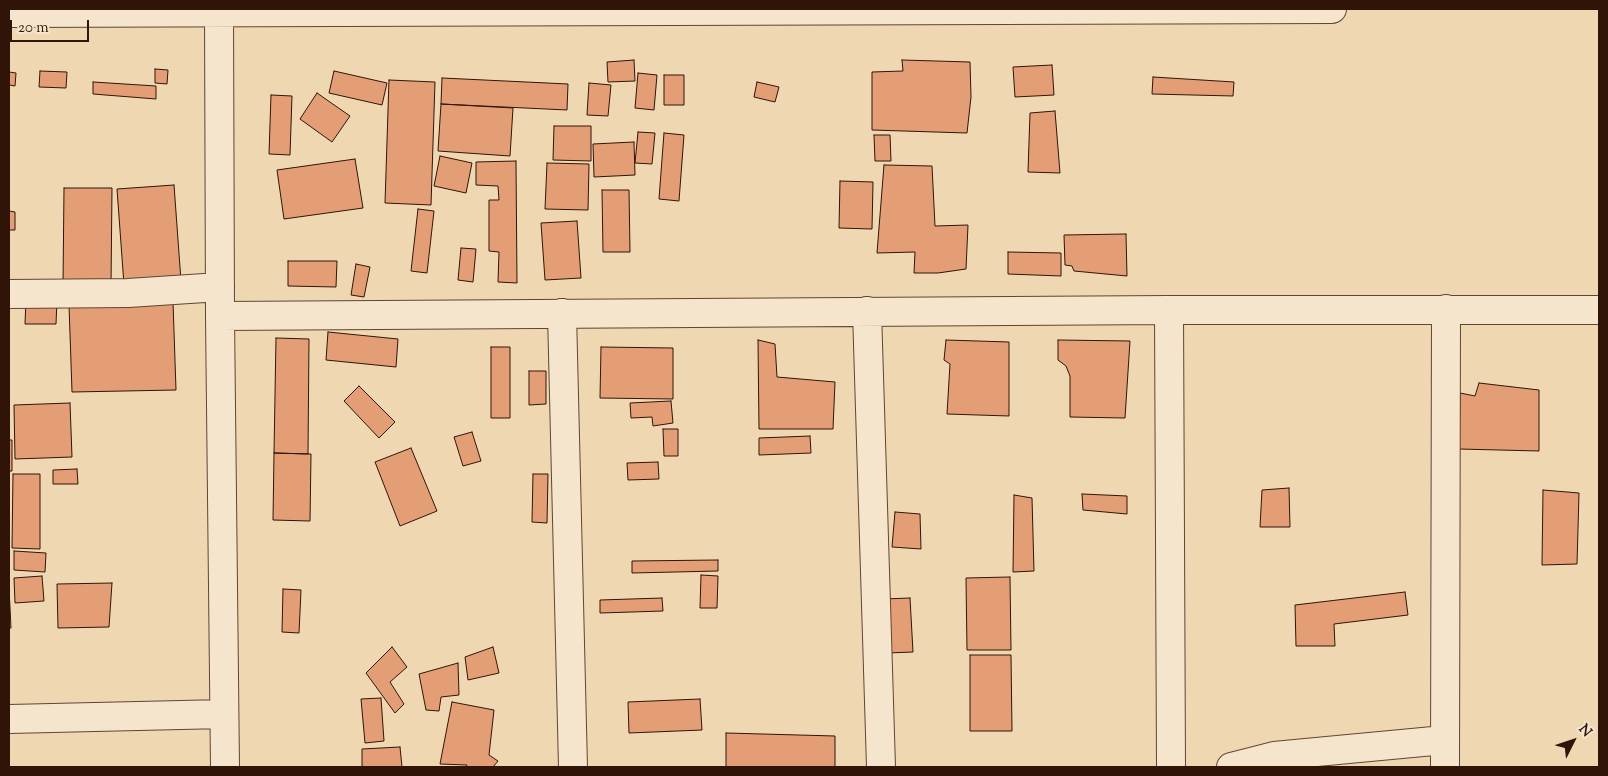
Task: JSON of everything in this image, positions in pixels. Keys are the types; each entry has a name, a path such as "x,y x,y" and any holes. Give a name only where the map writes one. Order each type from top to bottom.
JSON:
{"street":[{"path":"9,13 1332,9"},
{"path":"219,11 225,767"},
{"path":"9,294 128,293 220,287"},
{"path":"1444,767 1446,309"},
{"path":"1168,310 1171,767"},
{"path":"220,316 867,311 1599,310"},
{"path":"867,311 881,767"},
{"path":"562,313 573,767"},
{"path":"9,719 224,714"},
{"path":"1231,767 1274,756 1444,740"}],"building":[{"path":"634,60 635,81 608,82 607,62"},
{"path":"902,60 970,62 971,97 967,133 872,130 872,72 903,71"},
{"path":"1052,65 1054,95 1015,97 1013,67"},
{"path":"155,69 168,70 167,84 155,83"},
{"path":"40,71 67,72 66,88 39,87"},
{"path":"334,71 387,83 382,105 329,93"},
{"path":"9,72 16,73 15,86 9,85"},
{"path":"638,73 657,75 654,110 635,108"},
{"path":"664,75 684,75 684,105 664,105"},
{"path":"1153,77 1234,82 1233,96 1152,94"},
{"path":"442,78 568,84 567,110 441,104"},
{"path":"389,80 435,82 431,205 385,203"},
{"path":"93,82 156,86 156,99 93,94"},
{"path":"757,82 779,87 775,102 754,97"},
{"path":"589,83 611,85 608,116 587,115"},
{"path":"317,93 350,116 332,142 300,119"},
{"path":"271,95 292,96 290,155 269,154"},
{"path":"441,104 513,108 510,156 438,151"},
{"path":"1055,111 1060,173 1028,172 1030,113"},
{"path":"554,126 591,126 591,161 553,160"},
{"path":"638,132 655,133 652,164 635,163"},
{"path":"664,133 684,135 679,201 659,199"},
{"path":"874,135 890,135 891,161 875,161"},
{"path":"634,142 635,175 594,177 593,144"},
{"path":"440,156 472,163 466,193 434,186"},
{"path":"355,159 363,208 284,219 277,170"},
{"path":"516,161 517,283 498,282 499,252 489,251 489,200 499,200 498,186 476,185 476,162"},
{"path":"547,163 589,164 588,210 545,209"},
{"path":"884,165 932,166 935,226 968,225 966,269 938,273 914,273 915,252 877,253"},
{"path":"840,181 873,182 872,229 839,228"},
{"path":"174,185 181,281 124,285 117,189"},
{"path":"64,188 112,188 111,286 63,285"},
{"path":"602,190 629,190 630,252 603,252"},
{"path":"418,209 434,211 427,273 411,271"},
{"path":"9,211 15,212 15,230 9,230"},
{"path":"577,221 581,278 545,280 541,223"},
{"path":"1126,234 1127,276 1074,271 1072,266 1065,265 1064,235"},
{"path":"461,248 476,249 473,282 458,280"},
{"path":"1008,252 1061,253 1061,276 1008,274"},
{"path":"288,261 337,261 336,287 288,286"},
{"path":"356,264 370,267 364,297 351,295"},
{"path":"26,299 57,300 56,324 25,324"},
{"path":"173,302 176,390 72,392 69,305"},
{"path":"328,332 398,339 396,367 326,360"},
{"path":"276,338 309,339 308,454 274,453"},
{"path":"758,340 775,344 777,377 835,382 833,429 759,429"},
{"path":"946,340 1009,342 1009,416 947,414 950,364 944,360"},
{"path":"1058,340 1130,341 1125,418 1070,417 1070,376 1066,366 1058,360"},
{"path":"491,347 510,347 510,418 491,418"},
{"path":"601,347 673,348 673,399 600,398"},
{"path":"529,371 546,371 546,404 529,405"},
{"path":"1479,383 1539,390 1539,451 1459,449 1460,393 1475,396"},
{"path":"359,386 395,422 379,438 344,401"},
{"path":"671,401 673,423 653,426 652,417 631,418 630,403"},
{"path":"70,403 72,457 15,459 14,405"},
{"path":"663,429 678,429 678,456 664,456"},
{"path":"472,432 481,461 463,466 454,437"},
{"path":"810,436 811,453 759,455 759,438"},
{"path":"9,440 12,440 12,471 9,471"},
{"path":"411,448 437,511 400,526 375,462"},
{"path":"274,453 311,454 310,521 273,520"},
{"path":"658,462 659,479 628,480 627,463"},
{"path":"77,469 78,484 53,484 53,470"},
{"path":"13,474 40,474 40,549 12,548"},
{"path":"533,474 548,474 547,523 532,522"},
{"path":"1289,488 1290,527 1260,527 1262,490"},
{"path":"1543,490 1579,493 1577,564 1542,565"},
{"path":"1082,494 1127,496 1127,514 1083,510"},
{"path":"1014,495 1032,498 1034,571 1013,572"},
{"path":"895,512 920,514 921,549 892,547"},
{"path":"14,551 46,553 45,572 14,570"},
{"path":"718,560 718,571 632,573 632,561"},
{"path":"701,575 718,576 717,608 700,608"},
{"path":"42,576 44,601 15,603 14,578"},
{"path":"1010,577 1011,650 967,650 966,578"},
{"path":"112,583 109,627 58,628 57,584"},
{"path":"9,587 11,628 9,628"},
{"path":"283,589 301,590 299,633 282,632"},
{"path":"1405,592 1408,615 1334,624 1335,646 1296,646 1295,605"},
{"path":"662,598 663,611 600,613 600,600"},
{"path":"910,598 913,652 887,653 884,599"},
{"path":"392,647 407,667 390,682 404,704 395,713 366,673"},
{"path":"493,647 499,673 468,680 465,657"},
{"path":"970,655 1011,655 1012,731 970,731"},
{"path":"458,663 459,695 441,697 439,711 426,710 419,674"},
{"path":"381,698 384,741 365,743 361,699"},
{"path":"700,699 702,730 629,733 628,702"},
{"path":"452,702 494,710 489,755 498,761 493,767 466,767 467,765 440,764"},
{"path":"726,733 835,736 835,767 726,767"},
{"path":"400,747 402,767 362,767 362,749"}]}
